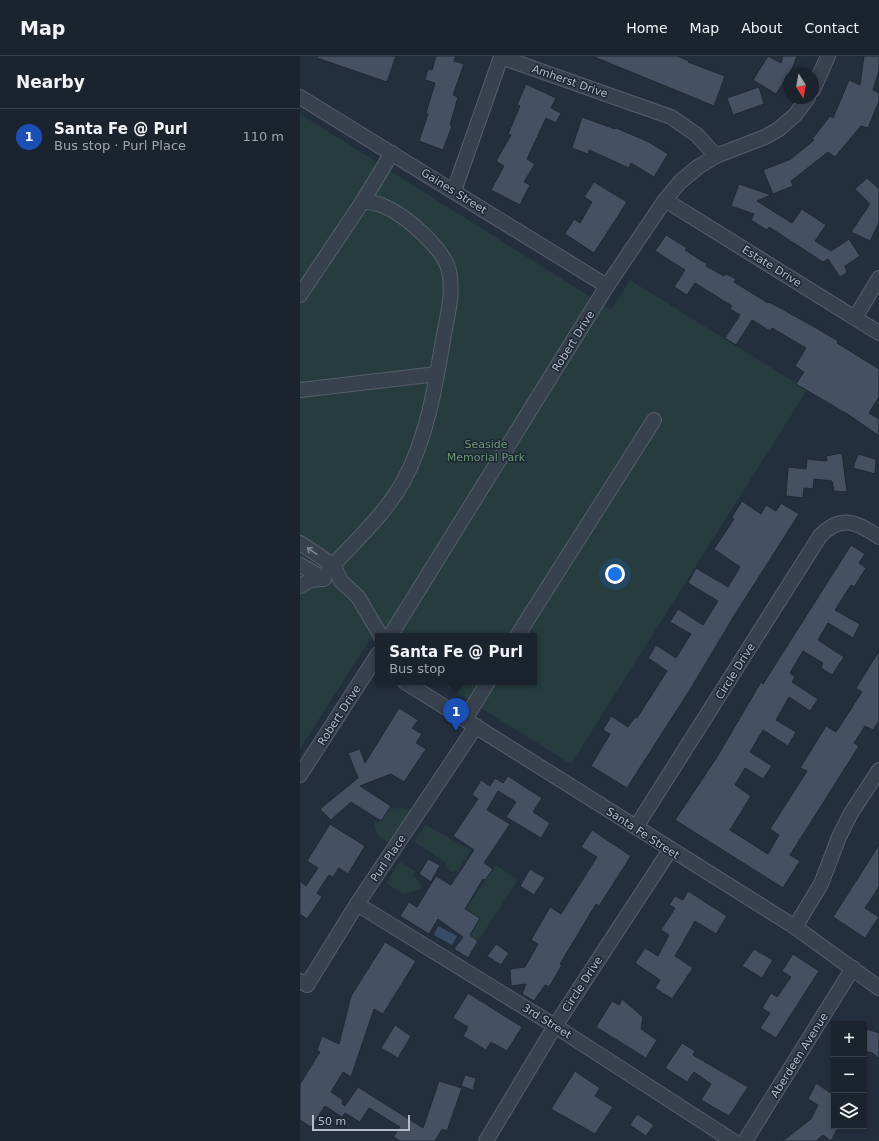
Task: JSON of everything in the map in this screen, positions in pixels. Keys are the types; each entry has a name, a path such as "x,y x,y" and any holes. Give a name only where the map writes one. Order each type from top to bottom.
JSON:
{"street":[{"path":"819,76 828,56"},
{"name":"Amherst Drive","path":"454,191 500,57 671,117 697,135 716,156"},
{"name":"Gaines Street","path":"300,97 607,286"},
{"name":"Robert Drive","path":"392,633 607,286 665,200 680,182 698,167 716,156 765,137 779,129 795,115 803,104"},
{"path":"300,295 363,201 392,153"},
{"name":"Estate Drive","path":"665,200 879,333"},
{"path":"321,579 349,550 385,508 402,483 421,443 437,374 452,293 449,270 441,254 426,236 381,205 363,201"},
{"path":"855,318 879,278"},
{"path":"300,390 437,374"},
{"path":"519,633 654,420"},
{"name":"Circle Drive","path":"636,828 820,536 828,527 841,522 851,522 862,526 879,537"},
{"path":"300,543 333,565 341,581 358,597 380,633"},
{"path":"300,566 321,579"},
{"path":"300,586 311,580 321,579 341,581"},
{"name":"Robert Drive","path":"300,775 375,662"},
{"name":"Santa Fe Street","path":"409,685 795,927 879,988"},
{"name":"Purl Place","path":"300,981 307,985 470,723 487,685"},
{"path":"795,927 821,884 839,837 879,770"},
{"name":"Circle Drive","path":"486,1141 556,1026 670,850"},
{"name":"3rd Street","path":"357,904 556,1026 734,1141"},
{"name":"Aberdeen Avenue","path":"745,1141 853,968"}],"green space":[{"name":"Seaside Memorial Park","path":"300,114 611,310 630,280 807,390 571,764 444,685 537,685 537,633 375,633 375,642 370,639 300,749"},
{"path":"390,808 413,809 391,844 378,836 375,826 375,821 379,823"},
{"path":"426,825 471,850 458,871 450,872 445,862 413,841"},
{"path":"400,862 415,871 413,875 422,886 421,889 403,894 386,883"},
{"path":"496,865 518,880 478,941 470,935 480,918 465,909"}],"water":[{"path":"438,926 457,936 452,945 434,935"}],"building":[{"path":"317,56 396,56 387,82 317,58"},
{"path":"436,56 456,56 454,61 464,64 453,95 458,97 450,125 452,126 443,150 419,141 428,114 426,113 435,83 425,80 428,69 432,70"},
{"path":"592,56 677,56 689,61 688,62 725,76 714,106"},
{"path":"768,56 781,63 783,56 797,56 792,68 783,68 783,83 776,94 753,80"},
{"path":"864,56 879,56 879,71 873,90 879,93 879,101 868,128 861,126 835,157 828,152 791,181 793,186 773,194 763,170 791,159 814,140 812,139 830,116 833,118 849,80 860,85"},
{"path":"526,84 556,98 551,108 561,113 556,123 546,118 527,159 535,164 524,182 530,185 520,205 491,190 504,166 496,161 511,135 508,134 520,106 517,105"},
{"path":"759,87 764,104 733,115 727,98"},
{"path":"582,117 615,129 616,128 649,142 668,154 654,177 631,163 629,168 589,150 588,154 572,148"},
{"path":"867,178 879,189 879,223 870,241 851,232 870,204 855,189"},
{"path":"594,182 627,202 594,253 565,234 574,219 580,223 592,202 584,197"},
{"path":"739,184 771,195 757,201 792,223 802,209 826,225 815,241 831,251 849,239 860,256 845,266 847,273 840,277 828,259 823,262 769,227 767,230 751,220 754,214 731,206"},
{"path":"666,235 687,248 685,250 707,264 706,266 724,276 726,274 736,279 734,282 768,303 769,302 838,341 837,343 879,369 879,397 869,413 879,419 879,436 849,415 796,384 804,372 795,366 806,348 772,328 770,331 752,320 736,345 725,338 740,315 730,309 732,306 695,283 687,295 674,287 685,270 655,251"},
{"path":"842,453 847,492 834,491 832,481 814,479 813,489 804,488 803,498 786,496 788,467 806,469 807,459 827,461 826,456"},
{"path":"858,454 876,459 875,474 853,468"},
{"path":"742,501 761,514 766,505 776,511 781,503 799,514 627,788 591,766 610,734 603,730 611,716 628,727 635,717 637,718 667,671 648,658 656,645 676,658 691,634 670,622 678,609 703,625 718,601 688,583 696,568 728,587 740,567 714,549 734,519 732,517"},
{"path":"851,545 865,554 859,563 866,568 854,587 851,585 835,610 860,624 853,638 828,623 818,640 844,657 832,675 821,668 823,663 803,651 790,673 795,677 792,682 818,699 810,711 789,697 776,720 796,732 788,746 763,730 750,752 772,766 763,779 745,768 735,785 751,796 730,830 768,854 779,835 770,829 807,771 800,768 826,726 836,732 862,692 856,688 879,651 879,721 873,730 865,726 854,743 859,746 790,855 800,861 783,888 675,820 717,757 761,682 763,684"},
{"path":"399,708 418,720 412,728 422,734 416,743 426,749 404,782 391,774 360,786 391,806 381,821 351,802 331,820 320,809 358,778 348,753 360,749 365,763"},
{"path":"508,776 542,798 533,812 550,823 541,838 506,817 516,802 498,791 487,810 510,824 484,863 493,869 485,880 483,879 465,909 480,918 470,935 478,941 468,958 454,949 463,937 438,919 429,934 400,916 409,902 417,907 436,876 451,885 474,850 453,836 478,799 472,795 481,780 490,786 495,778 503,783"},
{"path":"330,824 365,846 348,874 339,868 333,877 329,875 317,893 322,897 307,919 300,914 300,881 306,886 318,868 307,861"},
{"path":"592,830 631,856 599,906 596,904 560,964 562,965 549,987 545,985 534,1001 522,994 526,984 511,986 510,969 525,967 538,944 531,940 550,907 561,914 597,857 581,847"},
{"path":"879,845 879,887 865,908 879,917 865,938 833,917"},
{"path":"428,859 440,865 431,882 419,874"},
{"path":"530,869 545,878 534,895 520,886"},
{"path":"688,891 727,916 716,934 695,921 675,956 693,968 672,999 655,988 660,980 635,963 645,948 658,956 669,935 661,930 675,908 669,905 675,896 683,900"},
{"path":"385,942 416,961 383,1014 374,1009 351,1077 343,1072 331,1092 343,1100 342,1104 345,1106 358,1087 423,1128 439,1081 462,1088 447,1131 442,1129 435,1141 400,1141 393,1137 400,1127 369,1108 360,1122 345,1113 342,1117 325,1106 311,1127 300,1120 300,1084 320,1052 317,1050 322,1036 339,1044 351,996"},
{"path":"496,944 509,953 501,965 487,956"},
{"path":"754,949 773,960 762,978 742,966"},
{"path":"793,954 819,971 776,1038 760,1028 770,1013 762,1008 771,993 777,997 791,977 782,971"},
{"path":"468,993 522,1027 507,1051 491,1042 486,1050 463,1036 468,1027 453,1018"},
{"path":"622,999 643,1017 641,1029 657,1040 646,1058 596,1027 612,1001 619,1005"},
{"path":"395,1025 411,1036 398,1058 381,1048"},
{"path":"867,1029 879,1033 879,1058 872,1053 867,1052"},
{"path":"682,1043 695,1051 693,1055 748,1087 729,1116 701,1100 711,1084 694,1072 687,1082 665,1068"},
{"path":"575,1071 600,1088 595,1096 613,1107 595,1134 551,1109"},
{"path":"465,1075 476,1078 473,1090 461,1086"},
{"path":"816,1083 831,1093 831,1129 837,1129 831,1141 823,1135 816,1141 783,1141 811,1119 818,1105 808,1099"},
{"path":"637,1114 654,1125 646,1136 630,1125"}],"place":[{"name":"Santa Fe @ Purl","path":"456,731"}]}
